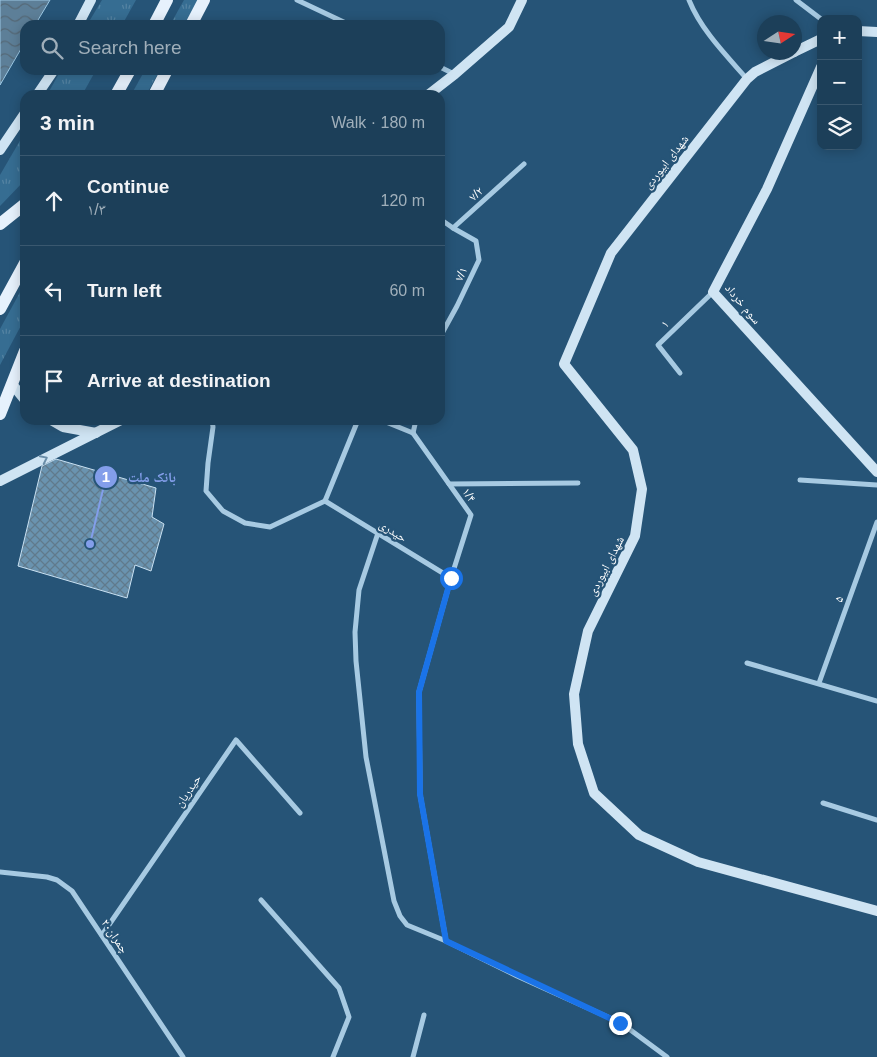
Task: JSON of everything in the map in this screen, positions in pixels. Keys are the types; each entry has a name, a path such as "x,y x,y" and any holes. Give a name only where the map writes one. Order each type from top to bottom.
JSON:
{"main road":[{"path":"157,20 167,0"},
{"path":"194,20 204,0"},
{"path":"119,90 127,75"},
{"path":"157,90 164,75"},
{"path":"0,224 20,208"},
{"path":"0,309 20,272"},
{"path":"0,414 20,364"}],"street":[{"path":"81,20 91,0"},
{"path":"297,0 339,20"},
{"path":"434,90 509,27 522,0"},
{"path":"689,0 694,11 719,48 747,79"},
{"path":"796,0 817,16"},
{"path":"862,32 877,32"},
{"name":"شهدای ابیوردی","path":"802,48 817,41"},
{"name":"شهدای ابیوردی","path":"778,60 755,72 747,79 611,253 564,364 633,450 642,489 635,536 588,631 574,694 578,744 594,793 640,834 698,862 877,911"},
{"path":"445,69 455,74"},
{"path":"40,90 51,75"},
{"name":"سوم خرداد","path":"817,76 767,189 713,292 877,472"},
{"path":"0,150 20,120"},
{"name":"۷/۲","path":"453,228 524,164"},
{"path":"445,222 453,228"},
{"name":"۷/۱","path":"445,328 479,260 476,241 453,228"},
{"name":"۱","path":"680,373 658,345 713,292"},
{"path":"12,384 20,394"},
{"path":"59,425 96,433"},
{"path":"0,480 111,425"},
{"path":"213,425 206,491 223,511 245,524 270,527 326,501 356,425"},
{"path":"393,425 413,433 415,425"},
{"name":"۱/۴","path":"413,433 470,515 451,578"},
{"path":"800,480 877,485"},
{"path":"449,484 578,483"},
{"name":"حیدری","path":"326,501 451,578"},
{"name":"۵","path":"819,683 877,522"},
{"path":"378,533 359,590 355,632 357,682 367,764 394,901 400,916 407,925 446,941 620,1023 667,1057"},
{"path":"446,941 420,794 419,692 451,578"},
{"path":"746,663 877,700"},
{"name":"حیدریان","path":"102,934 236,740 300,813"},
{"path":"823,803 877,820"},
{"name":"چمران۲۰","path":"0,872 47,877 57,880 72,891 183,1057"},
{"path":"261,900 339,988 349,1016 333,1057"},
{"path":"413,1057 424,1015"}],"green space":[{"path":"102,0 136,0 125,20 90,20"},
{"path":"184,0 198,0 188,20 173,20"},
{"path":"58,75 93,75 85,90 50,90"},
{"path":"142,75 157,75 149,90 134,90"},
{"path":"20,141 20,185 0,206 0,175"},
{"path":"20,292 20,327 0,365 0,329"}],"water":[{"path":"0,0 50,0 38,20 20,20 20,51 0,85"}],"building":[{"path":"56,459 156,488 152,517 164,524 151,571 135,565 127,598 18,566 42,466"}],"place":[{"name":"بانک ملت","path":"90,544"}],"route":[{"path":"451,578 419,692 420,794 446,941 620,1023"}]}
